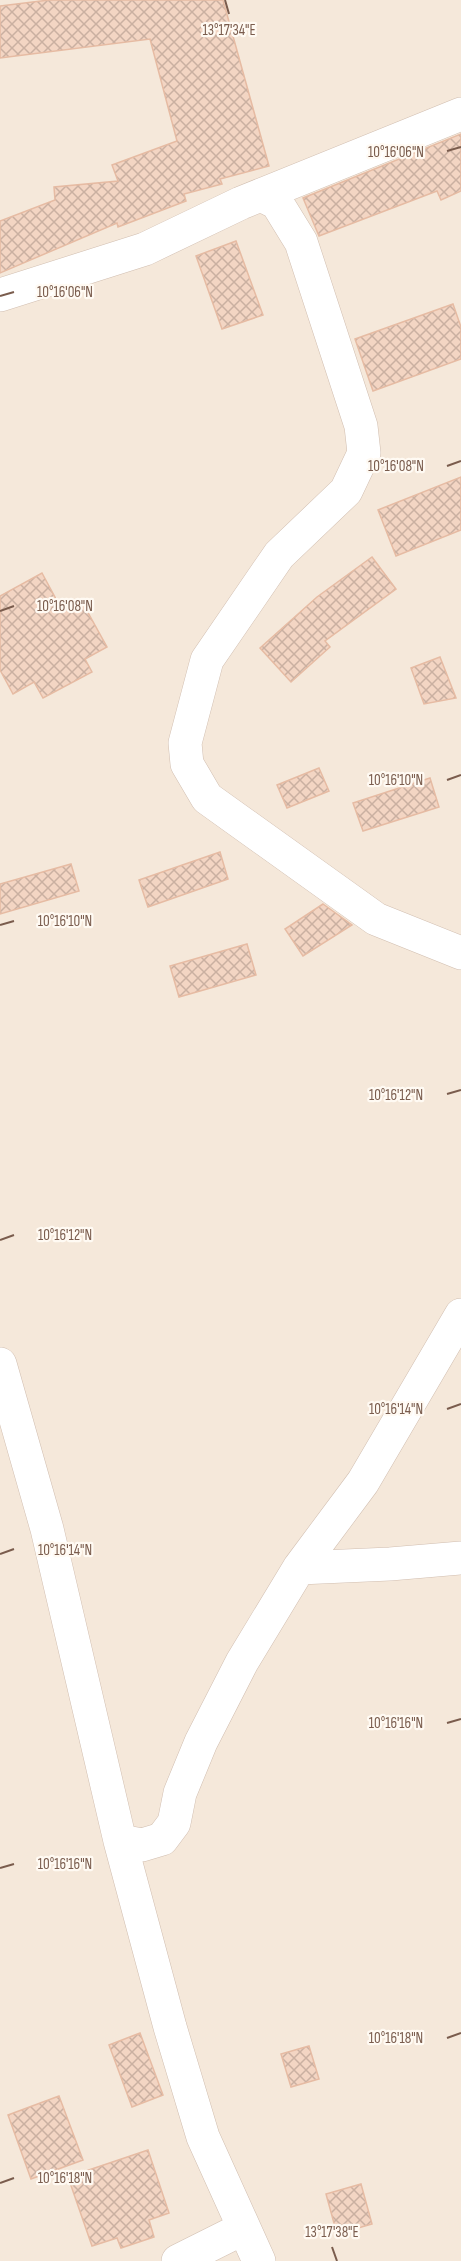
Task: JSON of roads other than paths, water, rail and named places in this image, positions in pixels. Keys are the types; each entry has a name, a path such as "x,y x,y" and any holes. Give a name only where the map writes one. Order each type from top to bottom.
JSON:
{"street":[{"path":"0,295 145,249 261,195 461,114"},
{"path":"261,195 277,203 301,243 361,426 363,453 346,491 279,555 207,660 185,742 187,765 207,798 376,919 461,953"},
{"path":"120,1841 141,1845 162,1839 174,1823 180,1793 201,1742 242,1662 299,1568 363,1482 461,1315"},
{"path":"0,1364 47,1529 120,1841 170,2027 203,2137 242,2229 259,2261"},
{"path":"299,1568 390,1564 461,1557"},
{"path":"178,2261 242,2229"}]}
